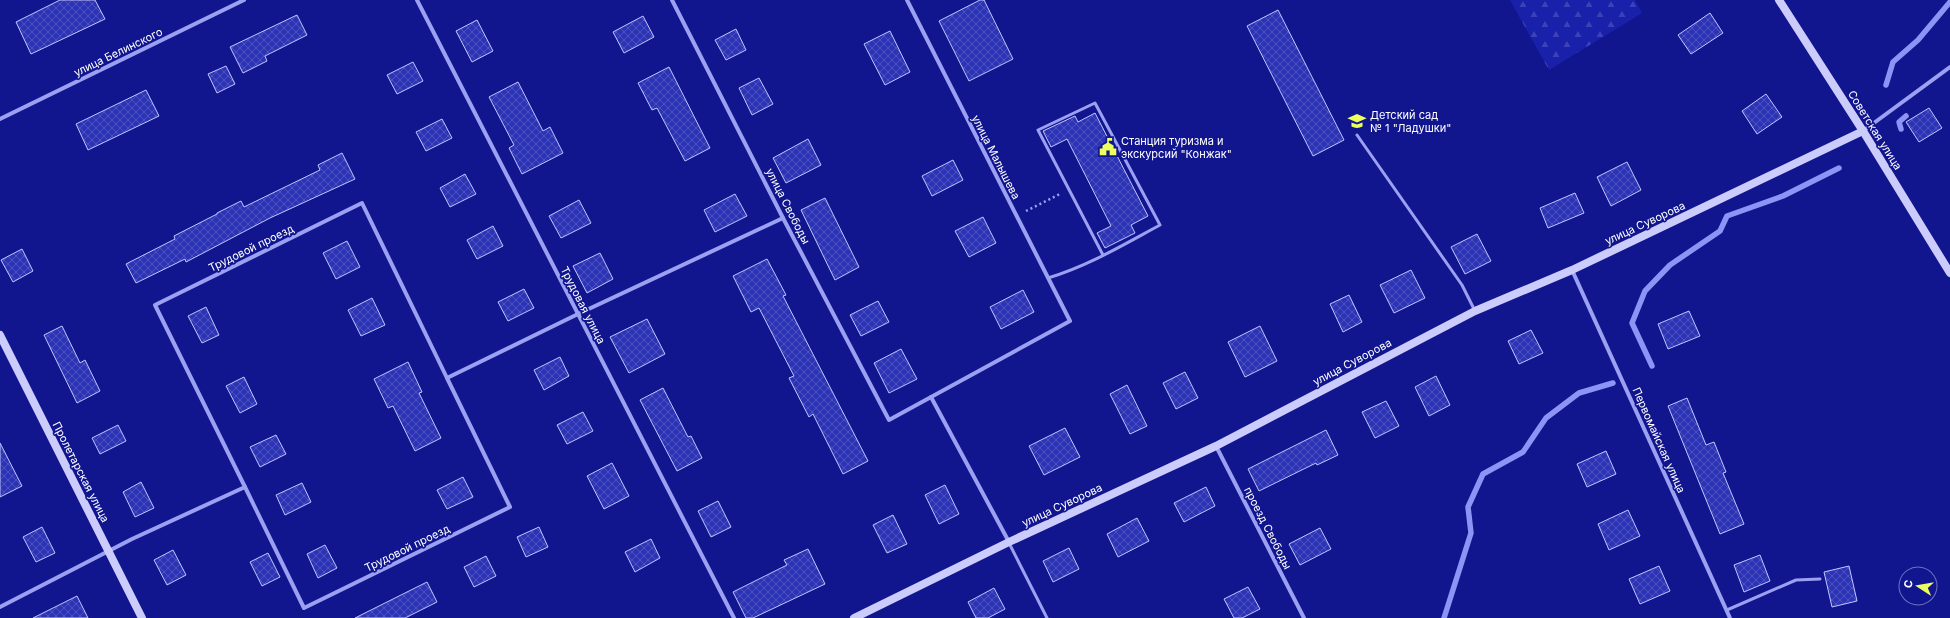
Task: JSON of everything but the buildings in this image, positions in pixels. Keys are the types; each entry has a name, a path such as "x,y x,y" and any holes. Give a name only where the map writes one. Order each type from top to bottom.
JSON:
{"main road":[{"name":"Советская улица","path":"1779,0 1863,131 1950,273"},
{"name":"улица Суворова","path":"854,618 1009,542 1216,446 1475,311 1572,270 1863,131"},
{"name":"Пролетарская улица","path":"0,335 142,618"}],"street":[{"name":"улица Белинского","path":"0,119 244,0"},
{"name":"Трудовая улица","path":"417,0 734,618"},
{"name":"улица Свободы","path":"672,0 783,218 889,420 931,397"},
{"name":"улица Малышева","path":"906,0 1070,321 931,397"},
{"path":"1863,131 1950,67"},
{"name":"Трудовой проезд","path":"362,203 510,507 304,608 245,487 155,305 362,203"},
{"path":"447,378 578,314 783,218"},
{"name":"Первомайская улица","path":"1572,270 1730,618"},
{"path":"931,397 1009,542"},
{"name":"проезд Свободы","path":"1216,446 1304,618"},
{"path":"0,607 132,539 245,487"}],"lane":[{"path":"1048,278 1070,271 1104,255 1160,225 1095,103 1038,130 1068,190 1104,255"},
{"path":"1357,135 1462,285 1475,311"},
{"path":"1009,542 1048,618"},
{"path":"1726,610 1796,580 1820,579"}],"path":[{"path":"1016,216 1068,190"}],"green space":[{"path":"1510,0 1635,0 1642,13 1549,70"}],"waterway":[{"path":"1886,85 1893,62 1918,40 1950,2"},
{"path":"1901,129 1899,122 1906,116"},
{"path":"1652,366 1632,323 1645,291 1670,265 1720,231 1727,216 1783,196 1839,168"},
{"path":"1444,618 1471,533 1468,507 1483,474 1523,452 1546,418 1579,393 1613,383"}],"place":[{"name":"Детский сад № 1 \"Ладушки\"","path":"1357,121"},
{"name":"Станция туризма и экскурсий \"Конжак\"","path":"1108,147"}]}
